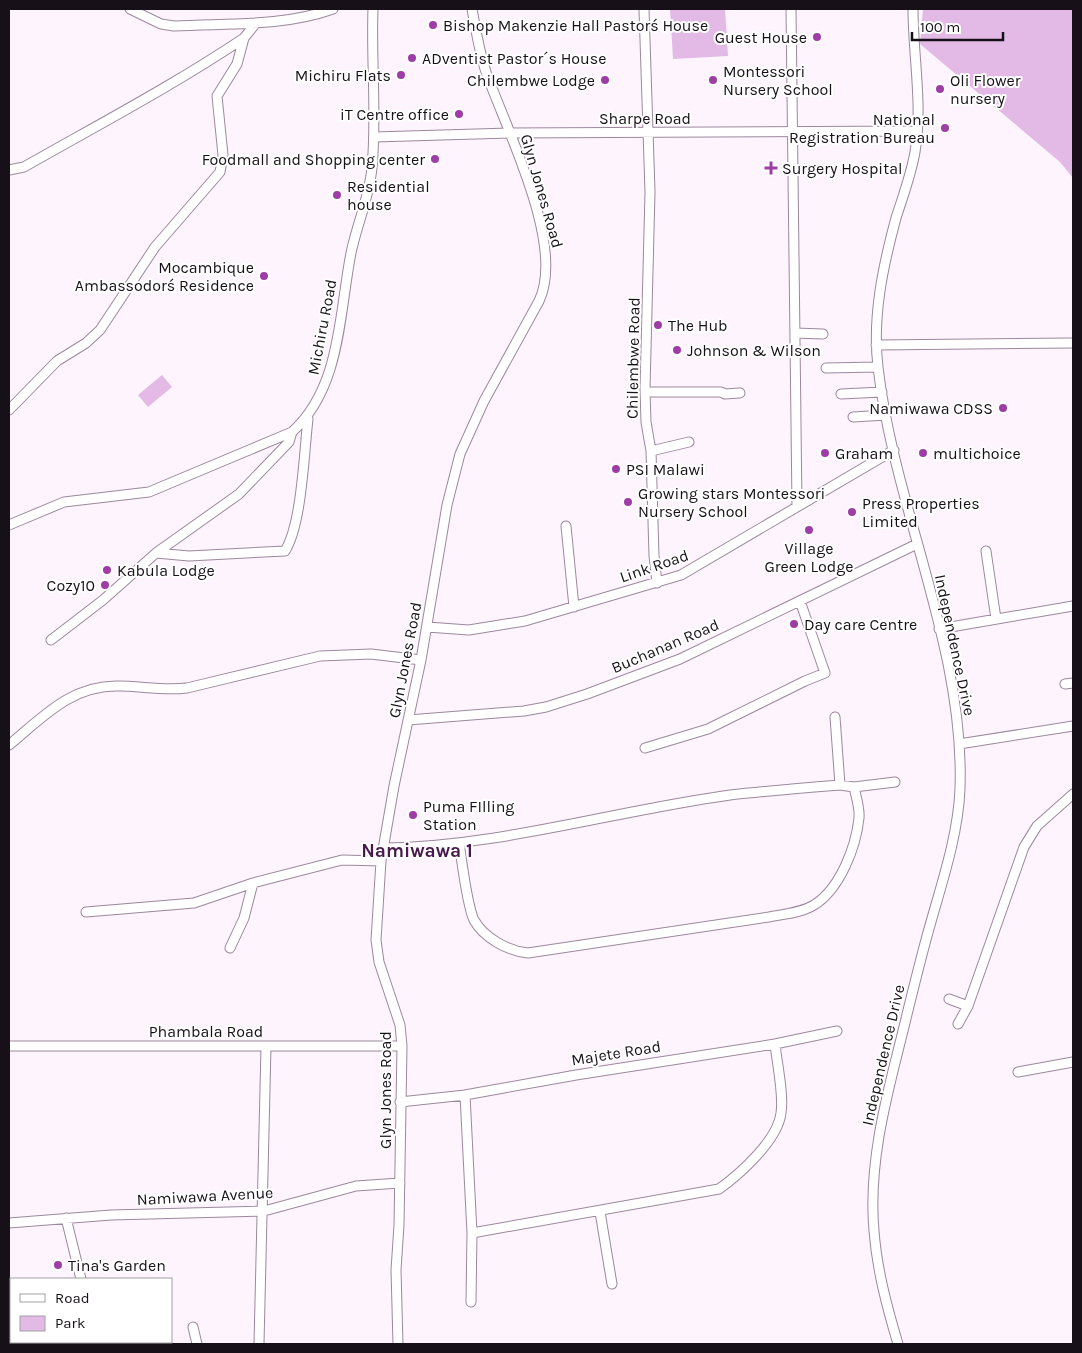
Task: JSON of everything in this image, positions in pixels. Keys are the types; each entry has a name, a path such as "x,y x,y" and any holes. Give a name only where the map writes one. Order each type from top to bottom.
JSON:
{"street":[{"path":"130,9 167,25 256,23 304,18 332,9"},
{"name":"Michiru Road","path":"9,525 64,502 149,492 292,432 308,418 321,398 331,371 352,250 369,190 374,137 373,9"},
{"name":"Glyn Jones Road","path":"398,1344 396,1270 400,1184 402,1046 400,1025 379,962 376,940 381,861 421,660 447,504 460,454 484,401 536,308 546,282 544,245 522,164 482,56 472,9"},
{"name":"Chilembwe Road","path":"644,9 650,192 645,392 646,422 651,451 654,556 657,583"},
{"path":"791,9 797,506"},
{"name":"Independence Drive","path":"898,1344 878,1268 873,1228 875,1169 889,1086 953,833 960,791 959,744 952,687 886,415 876,345 880,284 912,166 917,131 913,9"},
{"path":"9,170 24,166 126,110 218,56 244,38 256,23"},
{"path":"9,410 57,361 86,343 100,330 155,247 220,172 223,155 217,96 237,64 244,38"},
{"name":"Sharpe Road","path":"374,137 510,133 647,134 917,131"},
{"path":"795,333 823,334"},
{"path":"876,345 1073,343"},
{"path":"826,368 878,367"},
{"path":"645,392 740,393"},
{"path":"841,394 882,392"},
{"path":"853,416 886,415"},
{"path":"156,553 189,556 285,551 296,515 308,418"},
{"path":"51,640 103,600 156,553 239,494 289,442 292,432"},
{"path":"651,451 689,442"},
{"name":"Link Road","path":"427,627 469,630 525,621 681,576 706,563 797,506 894,450"},
{"path":"566,526 574,607"},
{"name":"Buchanan Road","path":"408,720 455,718 546,707 680,659 917,544"},
{"path":"986,551 996,619"},
{"path":"645,748 708,729 825,673 800,601"},
{"path":"939,629 1073,606"},
{"path":"11,740 57,705 78,693 98,687 187,688 290,662 345,654 421,660"},
{"path":"835,717 840,785"},
{"path":"959,744 1073,726"},
{"path":"384,848 459,844 730,796 840,785 854,787 895,782"},
{"path":"459,844 473,918 482,931 502,945 513,951 528,953 797,912 814,905 828,894 848,862 859,816 854,787"},
{"path":"958,1024 968,1006 1024,847 1037,826 1073,794"},
{"path":"86,912 194,903 253,883 342,860 381,861"},
{"path":"230,948 244,918 253,883"},
{"path":"950,999 968,1006"},
{"name":"Majete Road","path":"400,1102 465,1096 594,1072 775,1044 837,1031"},
{"path":"472,1234 701,1194 719,1189 734,1179 776,1130 782,1112 775,1044"},
{"name":"Phambala Road","path":"9,1046 402,1046"},
{"path":"259,1344 264,1211 266,1046"},
{"path":"1018,1072 1073,1062"},
{"path":"465,1096 472,1234 471,1302"},
{"name":"Namiwawa Avenue","path":"9,1222 66,1218 264,1211 356,1186 400,1184"},
{"path":"600,1212 612,1284"},
{"path":"66,1218 81,1278"},
{"path":"193,1327 196,1344"}],"green space":[{"path":"670,9 725,9 728,56 673,59"},
{"path":"923,9 1073,9 1073,178 1060,162 920,44"},
{"path":"162,375 172,387 148,407 138,395"}],"place":[{"name":"Bishop Makenzie Hall Pastorś House","path":"433,25"},
{"name":"Guest House","path":"817,37"},
{"name":"ADventist Pastor´s House","path":"412,58"},
{"name":"Michiru Flats","path":"401,75"},
{"name":"Chilembwe Lodge","path":"605,80"},
{"name":"Montessori Nursery School","path":"713,80"},
{"name":"Oli Flower nursery","path":"940,89"},
{"name":"iT Centre office","path":"459,114"},
{"name":"National Registration Bureau","path":"945,128"},
{"name":"Foodmall and Shopping center","path":"435,159"},
{"name":"Surgery Hospital","path":"771,168"},
{"name":"Residential house","path":"337,195"},
{"name":"Mocambique Ambassodorś Residence","path":"264,276"},
{"name":"The Hub","path":"658,325"},
{"name":"Johnson & Wilson","path":"677,350"},
{"name":"Namiwawa CDSS","path":"1003,408"},
{"name":"Graham","path":"825,453"},
{"name":"multichoice","path":"923,453"},
{"name":"PSI Malawi","path":"616,469"},
{"name":"Growing stars Montessori Nursery School","path":"628,502"},
{"name":"Press Properties Limited","path":"852,512"},
{"name":"Village Green Lodge","path":"809,530"},
{"name":"Kabula Lodge","path":"107,570"},
{"name":"Cozy10","path":"105,585"},
{"name":"Day care Centre","path":"794,624"},
{"name":"Puma FIlling Station","path":"413,815"},
{"name":"Tina's Garden","path":"58,1265"}],"district":[{"name":"Namiwawa 1","path":"417,851"}]}
